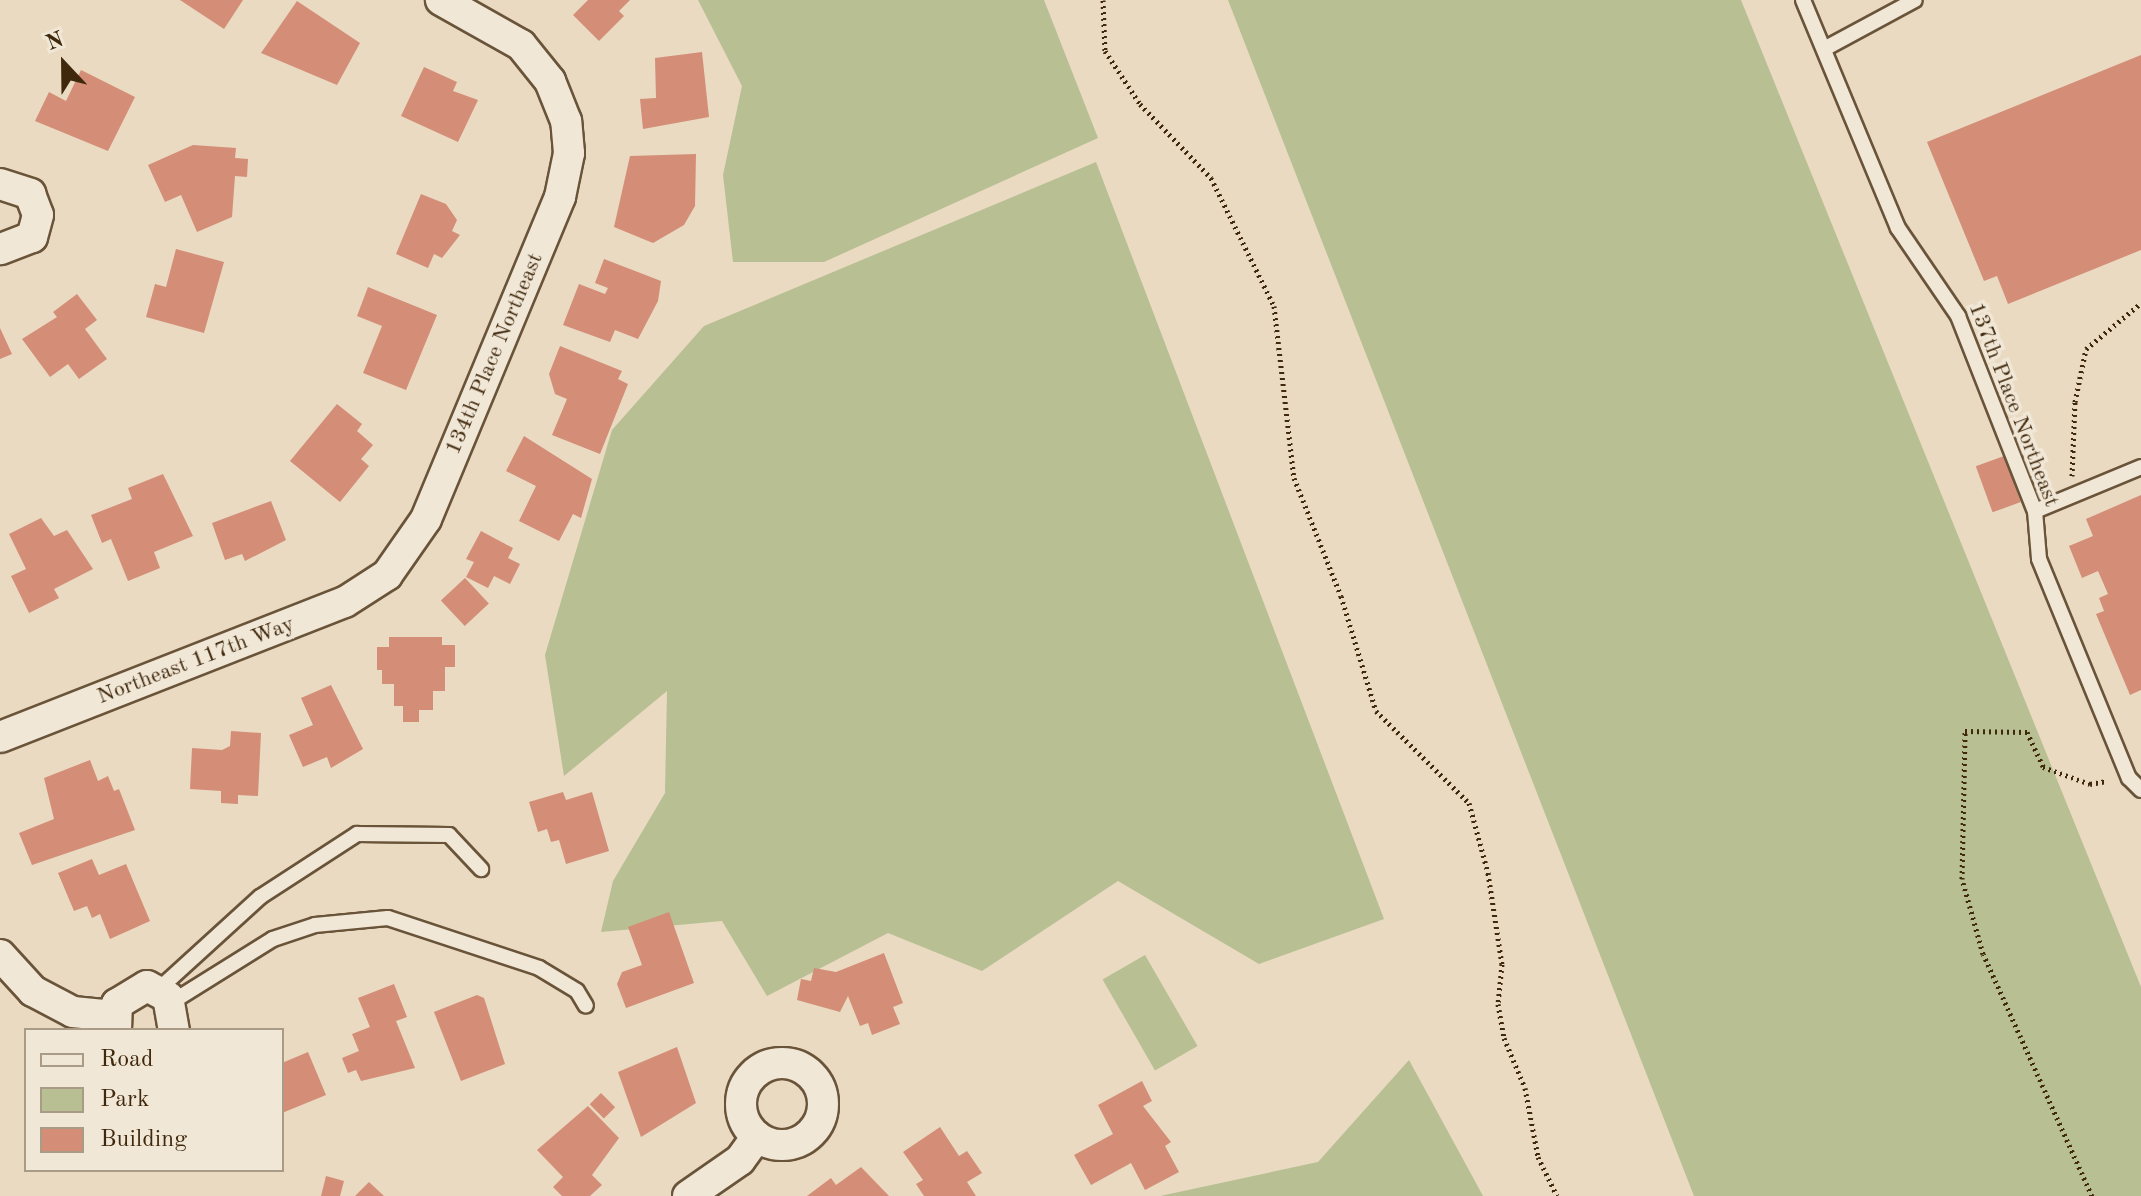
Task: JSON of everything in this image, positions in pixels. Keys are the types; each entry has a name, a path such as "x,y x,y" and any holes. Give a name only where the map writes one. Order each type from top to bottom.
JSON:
{"street":[{"name":"134th Place Northeast","path":"387,575 426,519 560,197 569,153 566,121 550,81 521,45 441,0"},
{"path":"0,184 30,194 38,215 32,237 0,249"},
{"name":"Northeast 117th Way","path":"0,737 345,602 387,575"},
{"path":"0,955 33,991 73,1012 115,1023 117,1004 135,988 168,1007"},
{"path":"688,1196 740,1160 757,1137"}],"lane":[{"name":"137th Place Northeast","path":"1803,0 1898,228 1958,316 2035,511 2039,559 2129,778 2141,790"},
{"path":"1880,19 1887,0"},
{"path":"1824,49 1915,0"},
{"path":"2035,511 2141,467"},
{"path":"168,1007 260,897 357,834 449,835 481,869"},
{"path":"168,1007 273,939 315,925 388,918 539,968 577,991 586,1006"}],"path":[{"path":"1103,0 1105,51 1140,104 1211,178 1274,306 1294,478 1341,596 1376,711 1469,803 1488,873 1502,964 1498,1004 1504,1038 1525,1088 1538,1157 1557,1196"},
{"path":"2071,497 2075,402 2086,349 2141,303"},
{"path":"2092,1196 1983,954 1962,879 1965,731 2027,732 2043,767 2090,784 2129,778"}],"green space":[{"path":"698,0 1044,0 1098,138 824,262 733,262 723,175 742,86"},
{"path":"1228,0 1741,0 2141,987 2141,1196 1694,1196"},
{"path":"1096,162 1384,919 1259,964 1118,881 982,971 888,933 767,996 722,921 601,932 613,881 665,793 667,691 564,776 545,655 612,430 704,326"},
{"path":"1145,955 1198,1046 1155,1070 1103,980"},
{"path":"1409,1060 1483,1196 1160,1196 1318,1162"}],"building":[{"path":"180,0 243,0 224,29"},
{"path":"588,0 630,0 619,11 624,16 599,41 573,15"},
{"path":"297,1 360,43 337,85 261,53"},
{"path":"702,52 709,117 643,129 640,99 656,98 655,58"},
{"path":"2141,55 2141,250 2008,304 1997,276 1984,281 1927,142"},
{"path":"424,67 457,82 453,91 478,100 458,142 401,116"},
{"path":"81,70 135,97 108,151 35,121 49,92 66,101"},
{"path":"193,145 236,148 235,158 248,159 247,177 235,176 232,217 197,232 181,195 165,202 148,165"},
{"path":"696,154 695,206 684,225 653,243 614,227 630,156"},
{"path":"421,194 446,204 457,220 452,231 460,235 442,258 434,254 428,268 396,254"},
{"path":"176,249 224,262 204,333 146,317 155,284 166,287"},
{"path":"604,259 661,281 658,301 638,339 615,330 610,342 563,325 579,284 605,294 608,288 595,283"},
{"path":"368,287 437,315 406,390 363,373 382,326 357,316"},
{"path":"77,294 97,320 85,329 107,359 79,379 68,364 50,377 22,339 57,317 53,312"},
{"path":"0,328 12,354 0,359"},
{"path":"560,346 622,371 618,379 628,384 600,454 552,435 567,399 555,394 549,374"},
{"path":"337,404 362,424 357,431 373,445 361,459 369,466 340,502 290,461"},
{"path":"524,436 592,479 581,518 573,514 559,541 519,521 536,486 506,471"},
{"path":"2004,456 2021,502 1993,512 1976,466"},
{"path":"163,474 193,536 154,552 160,568 128,581 111,539 102,543 91,515 132,499 128,488"},
{"path":"2141,495 2141,690 2130,695 2096,614 2104,611 2099,598 2108,594 2098,571 2082,578 2069,546 2093,536 2086,519"},
{"path":"271,501 286,540 245,561 242,554 225,560 212,523"},
{"path":"41,518 54,536 67,530 93,569 54,589 59,598 29,613 11,576 26,569 9,534"},
{"path":"481,531 513,548 508,558 520,564 510,584 494,576 488,588 466,577 474,562 466,559"},
{"path":"465,578 489,604 465,626 441,601"},
{"path":"389,637 442,637 442,645 455,645 455,667 445,667 445,691 433,691 433,710 419,710 419,722 403,722 403,706 394,706 394,684 382,684 382,670 377,670 377,647 389,647"},
{"path":"331,685 363,749 331,768 327,757 303,767 289,735 313,725 301,698"},
{"path":"231,731 261,733 258,796 238,795 238,804 221,803 221,791 190,789 192,748 222,750 230,746"},
{"path":"90,760 98,781 108,776 114,791 119,789 135,830 32,865 19,833 54,819 44,778"},
{"path":"563,792 566,800 592,792 609,851 566,864 559,840 551,842 547,829 538,832 529,802"},
{"path":"92,859 99,875 126,864 150,921 110,939 100,914 92,918 87,906 74,911 58,873"},
{"path":"669,912 694,983 626,1008 617,984 622,972 642,965 628,927"},
{"path":"884,953 903,1003 893,1007 900,1024 872,1035 868,1023 860,1026 848,996 840,1012 797,1000 801,979 811,981 814,968 836,972"},
{"path":"394,984 407,1017 396,1021 415,1068 361,1081 356,1070 348,1073 342,1058 359,1051 352,1034 370,1027 358,998"},
{"path":"477,995 484,998 505,1064 461,1081 434,1012"},
{"path":"677,1047 696,1103 641,1137 618,1072"},
{"path":"308,1052 326,1095 284,1112 284,1062"},
{"path":"1142,1081 1152,1101 1143,1106 1171,1142 1165,1146 1179,1172 1145,1190 1131,1163 1091,1185 1074,1155 1113,1134 1098,1105"},
{"path":"601,1093 615,1107 604,1118 590,1104"},
{"path":"588,1106 619,1138 592,1175 602,1185 590,1196 562,1196 553,1187 563,1177 537,1150"},
{"path":"940,1127 959,1156 967,1151 982,1173 967,1182 976,1196 924,1196 916,1184 923,1180 903,1152"},
{"path":"861,1167 889,1196 807,1196 831,1178 836,1185"},
{"path":"326,1176 344,1181 340,1196 321,1196"},
{"path":"369,1182 384,1196 355,1196"}]}
